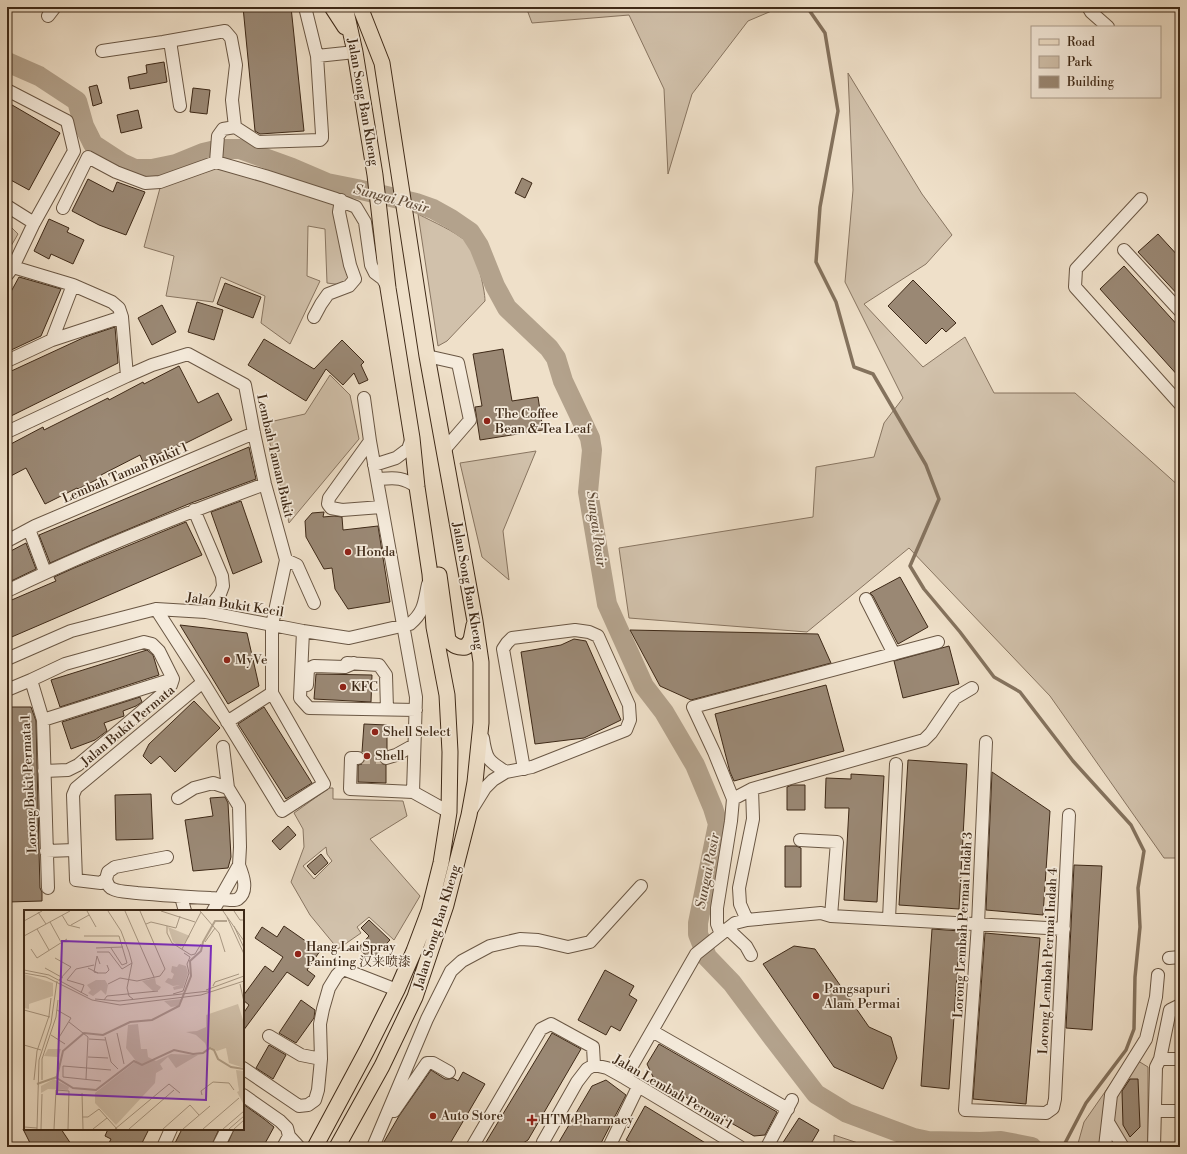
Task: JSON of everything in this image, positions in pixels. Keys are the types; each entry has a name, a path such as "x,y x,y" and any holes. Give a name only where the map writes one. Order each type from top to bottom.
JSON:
{"main road":[{"path":"332,7 354,45"},
{"name":"Jalan Song Ban Kheng","path":"315,1147 367,1050 397,990 414,951 429,911 441,863 449,812 450,752 447,695 434,627 430,574 417,487 412,438 388,288 375,175 354,45 345,7"},
{"name":"Jalan Song Ban Kheng","path":"337,1147 382,1066 415,997 446,905 469,815 475,782 481,723 481,662 475,621 427,356 382,63 360,7"},
{"path":"371,7 382,63"},
{"path":"415,468 423,475 427,488 448,640 453,645 460,648 466,647 471,640 475,621"},
{"path":"350,1122 350,1147"}],"street":[{"path":"216,160 218,136 222,129 234,127 258,142 320,140 322,138 317,56 305,7"},
{"path":"1088,7 1091,12 1107,26"},
{"path":"102,51 170,41 225,30 231,38 236,65 232,100 234,127"},
{"path":"170,41 180,106"},
{"path":"317,56 354,45"},
{"path":"7,90 67,121 74,151 34,223 10,271 73,285 112,302 119,308 122,317 128,376"},
{"path":"63,208 88,157 116,172 145,183 160,182 216,160 341,200 356,207 365,222 371,265 375,273 383,279 388,288"},
{"path":"1141,199 1076,269 1075,287 1180,404"},
{"path":"314,318 328,294 349,286 355,279 350,265 339,212 341,200"},
{"path":"7,206 34,223"},
{"path":"1124,250 1180,311"},
{"path":"52,340 73,285"},
{"path":"7,361 52,340 122,317"},
{"name":"Lembah Taman Bukit","path":"7,432 152,365 188,354 245,385 265,484 286,560 272,625 272,693"},
{"path":"427,356 458,363 470,420 444,450"},
{"path":"364,398 381,507 416,697 413,792"},
{"name":"Lembah Taman Bukit 1","path":"7,541 29,529 254,433"},
{"path":"374,465 396,458 408,449 412,438"},
{"path":"370,441 329,498 328,504 331,508 342,510 381,507"},
{"path":"377,479 395,478 409,480 417,487"},
{"path":"7,591 45,572 194,510 265,484"},
{"path":"194,510 222,576 223,586 220,594 206,612"},
{"path":"29,529 45,572"},
{"path":"286,560 297,565 314,603"},
{"name":"Jalan Bukit Kecil","path":"7,659 71,631 156,609 206,612 302,631 350,638 404,626 414,621 423,609 430,574"},
{"path":"866,599 894,654"},
{"path":"156,609 203,682 227,722 282,811 324,784 272,693 227,722"},
{"path":"469,815 485,788 493,780 506,772 524,769 532,767 626,730 630,720 629,705 598,636 589,632 575,630 512,638 507,642 503,649 524,769"},
{"path":"302,631 300,698 309,708 416,710"},
{"path":"7,690 65,664 144,642 152,644 159,651 173,679 171,685 166,690 78,765 68,770 44,771"},
{"path":"751,955 746,946 724,931 717,924 717,908 731,821 732,799 714,752 693,707 938,642"},
{"path":"301,660 379,665 386,675 387,709"},
{"path":"354,663 345,667 314,666 308,669 306,695 313,702 345,703 387,709"},
{"path":"43,720 173,679"},
{"name":"Lorong Bukit Permata 1","path":"31,680 43,720 48,888"},
{"name":"Jalan Bukit Permata","path":"106,879 101,883 76,880 73,795 76,788 203,682"},
{"path":"732,799 752,789 924,740 931,733 955,698 972,688"},
{"path":"481,723 486,754 493,765 506,772"},
{"name":"Lorong Lembah Permai Indah 3","path":"986,742 978,924 965,1110 1046,1113 1053,1108"},
{"path":"386,758 396,755 414,745"},
{"path":"167,857 115,867 108,872 106,879 109,886 112,889 128,892 233,900 239,898 244,889 244,876 239,865 239,806 228,788 223,747"},
{"path":"358,758 351,758 350,789 413,792 449,812"},
{"path":"889,919 896,764"},
{"path":"178,798 194,788 213,783 228,788"},
{"path":"747,920 740,904 739,888 753,820 752,789"},
{"name":"Lorong Lembah Permai Indah 4","path":"1053,1108 1055,1099 1069,815"},
{"path":"800,840 837,842 831,916"},
{"path":"46,851 75,850"},
{"path":"213,910 239,865"},
{"path":"373,1147 427,1019 451,972 462,961 490,946 520,938 538,940 568,947 590,942 641,886"},
{"path":"181,897 185,910"},
{"path":"625,1078 696,954 735,923 747,920 821,912 831,916 1064,929"},
{"path":"244,1069 299,1106 308,1105 315,1100 318,1090 322,1059 320,1024 329,988 337,975 343,969 397,990"},
{"path":"1105,1147 1112,1095 1146,1039 1156,997 1158,976"},
{"path":"1154,1147 1156,1067 1160,1059 1170,1010 1180,1006"},
{"path":"472,1147 542,1029 551,1024 593,1047 594,1065"},
{"path":"652,1031 790,1105 767,1147"},
{"path":"269,1036 301,1055 322,1059"},
{"path":"1160,1059 1180,1059"},
{"path":"381,1130 427,1063 433,1063 450,1072"},
{"name":"Jalan Lembah Permai 1","path":"542,1147 543,1142 577,1082 587,1069 594,1065 607,1068 625,1078 740,1147"},
{"path":"615,1145 638,1087"},
{"path":"244,1097 280,1121 287,1128 289,1136 299,1147"},
{"path":"1155,1111 1180,1111"},
{"path":"1108,1122 1123,1147"},
{"path":"162,1147 170,1130"},
{"path":"218,1147 226,1130"},
{"path":"283,1147 289,1136"}],"green space":[{"path":"526,7 781,7 748,21 692,94 668,174 664,89 629,15 532,23"},
{"path":"848,73 922,194 952,235 926,264 864,304 923,367 965,337 994,393 1075,393 1180,487 1180,858 1164,858 1050,696 909,548 807,632 629,618 619,548 813,517 816,467 874,457 884,423 903,398 845,282 853,190"},
{"path":"217,168 333,203 349,277 343,285 327,283 325,229 308,226 307,276 320,281 290,344 261,323 265,296 221,277 213,302 166,296 174,256 144,247 160,188"},
{"path":"418,214 450,230 467,242 477,261 485,295 485,301 447,341 438,346"},
{"path":"7,223 18,234 7,253"},
{"path":"330,375 350,395 359,439 289,523 265,423 305,414"},
{"path":"536,451 503,531 509,580 482,557 460,463"},
{"path":"329,788 333,788 333,799 403,801 407,816 370,839 420,896 394,940 369,917 357,927 361,933 338,949 310,915 291,882 304,847 303,829 294,813","holes":["326,847 327,854 332,861 314,879 303,866"]},
{"path":"1130,1056 1148,1067 1148,1147 1077,1147 1084,1122"},
{"path":"834,1135 870,1147 834,1147"}],"building":[{"path":"243,7 291,7 304,131 260,134 255,131"},
{"path":"164,62 167,82 130,89 128,77 147,73 146,65"},
{"path":"97,85 102,103 93,106 89,87"},
{"path":"193,88 210,90 207,114 190,112"},
{"path":"7,102 60,133 29,190 7,178"},
{"path":"138,110 142,128 121,133 117,115"},
{"path":"522,178 532,183 525,198 515,193"},
{"path":"88,179 113,192 117,182 145,192 126,235 99,225 72,211"},
{"path":"49,219 69,228 67,232 84,240 73,264 51,254 49,259 34,251"},
{"path":"1158,234 1180,258 1180,297 1138,252"},
{"path":"1124,266 1180,328 1180,378 1100,289"},
{"path":"19,277 61,289 41,336 7,352 7,299"},
{"path":"913,280 956,323 946,332 942,328 926,344 888,306"},
{"path":"225,283 261,297 253,318 217,304"},
{"path":"197,302 223,310 214,340 188,332"},
{"path":"162,305 176,332 152,345 138,318"},
{"path":"115,327 118,363 7,418 7,373 85,337"},
{"path":"264,339 314,369 342,340 364,362 361,365 368,380 359,384 354,373 343,385 326,369 306,401 248,365"},
{"path":"503,349 512,401 538,397 543,430 480,440 475,407 482,406 473,354"},
{"path":"179,366 198,403 218,393 232,420 178,447 177,445 143,462 140,455 101,475 102,477 45,504 26,468 7,478 7,446 43,427 44,430 108,398 109,400 143,382 144,384"},
{"path":"249,447 256,479 191,503 50,563 39,535"},
{"path":"241,501 262,562 233,574 211,512"},
{"name":"Honda","path":"324,512 323,517 342,517 343,530 378,526 390,602 348,609 335,589 332,568 324,569 306,537 305,521 312,513"},
{"path":"186,522 202,555 7,639 7,602 56,581 54,577 74,568"},
{"path":"26,543 36,569 7,583 7,553"},
{"path":"900,577 928,627 898,644 870,593"},
{"name":"MyVe","path":"180,625 247,633 259,686 228,704"},
{"path":"630,630 818,634 831,663 691,700 660,686"},
{"path":"574,639 586,641 621,720 584,738 535,744 521,652 561,645"},
{"path":"949,646 959,684 903,698 894,661"},
{"path":"147,650 153,655 159,675 60,707 51,680"},
{"name":"KFC","path":"316,674 372,675 371,702 314,699"},
{"path":"826,685 844,751 734,781 730,772 715,714"},
{"path":"140,697 142,702 123,711 124,716 104,723 107,731 95,740 71,749 62,722"},
{"path":"194,701 220,728 175,772 160,756 151,764 143,756 149,744"},
{"path":"7,707 31,707 36,721 40,888 42,892 42,901 8,902"},
{"path":"264,707 312,783 286,799 238,724"},
{"path":"364,724 387,725 387,750 381,753 379,757 381,763 386,765 386,783 358,782 358,765 362,764 365,758 365,755 362,752"},
{"path":"908,760 967,764 959,909 899,905"},
{"path":"992,772 1050,811 1043,915 986,910"},
{"path":"851,774 884,776 877,902 844,900 849,808 825,808 826,778 851,779"},
{"path":"792,785 805,785 805,810 787,810 787,787"},
{"path":"151,794 153,839 116,840 115,795"},
{"path":"225,797 228,803 231,857 228,868 193,871 185,820 213,816 210,798"},
{"path":"288,826 296,835 280,850 272,841"},
{"path":"785,846 796,846 801,848 801,887 785,887"},
{"path":"321,854 328,863 315,875 307,866"},
{"path":"1074,865 1102,866 1092,1030 1066,1028"},
{"path":"369,920 390,940 371,960 358,948 369,936 361,928"},
{"name":"Hang Lai Spray Painting 汉来喷漆","path":"284,926 320,951 307,970 315,976 308,986 287,972 244,1030 244,1012 249,1005 244,1001 244,995 265,966 273,972 283,957 255,938 262,927 277,937"},
{"path":"932,929 960,931 949,1089 921,1086"},
{"path":"985,933 1040,938 1026,1104 973,1099"},
{"name":"Pangsapuri Alam Permai","path":"794,946 815,949 869,1027 891,1037 897,1058 883,1089 834,1067 763,964"},
{"path":"605,970 634,986 629,995 637,1000 620,1031 611,1026 606,1035 578,1020"},
{"path":"301,1000 315,1010 314,1018 296,1043 279,1033"},
{"path":"552,1033 581,1049 528,1140 517,1147 483,1147"},
{"path":"659,1044 777,1112 765,1135 754,1136 654,1079 647,1064"},
{"path":"269,1045 286,1055 273,1079 256,1068"},
{"name":"Auto Store","path":"431,1070 445,1079 453,1078 458,1081 463,1072 485,1084 448,1147 381,1147 399,1116"},
{"path":"1130,1079 1138,1079 1140,1127 1130,1137 1123,1125 1122,1091"},
{"path":"606,1080 626,1095 599,1147 556,1147 592,1086"},
{"path":"244,1105 274,1127 263,1147 226,1147 234,1130 244,1130"},
{"path":"645,1106 712,1147 639,1147 626,1140"},
{"path":"799,1118 819,1130 809,1147 780,1147"},
{"path":"23,1129 62,1130 73,1147 32,1147"},
{"path":"108,1130 148,1130 140,1147 107,1147 111,1139 105,1136"},
{"path":"182,1130 219,1130 211,1147 173,1147"}],"waterway":[{"path":"807,7 825,33 838,111 820,207 816,262 836,302 854,367 873,374 926,465 939,499 910,566 924,589 960,632 994,677 1020,692 1073,761 1131,825 1144,851 1138,888 1140,927 1135,977 1134,1029 1126,1050 1086,1103 1063,1147"},
{"name":"Sungai Pasir","path":"7,62 39,76 77,101 84,126 93,144 122,163 135,169 152,169 176,164 203,153 220,149 240,149 292,168 327,183 416,203 433,209 470,232 479,246 495,286 507,308 549,348 556,358 563,381 590,438 592,450 588,492 607,604 644,686 664,712 695,765 713,808 718,824 698,923 698,934 707,957 732,983 816,1094 847,1113 914,1138 928,1141 1001,1141 1032,1147"}],"tunnel":[{"path":"358,758 386,758"}],"place":[{"name":"The Coffee Bean & Tea Leaf","path":"487,421"},
{"name":"Honda","path":"348,552"},
{"name":"MyVe","path":"227,660"},
{"name":"KFC","path":"343,687"},
{"name":"Shell Select","path":"375,732"},
{"name":"Shell","path":"367,756"},
{"name":"Hang Lai Spray Painting 汉来喷漆","path":"298,954"},
{"name":"Pangsapuri Alam Permai","path":"816,996"},
{"name":"Auto Store","path":"433,1116"},
{"name":"HTM Pharmacy","path":"532,1120"}]}
